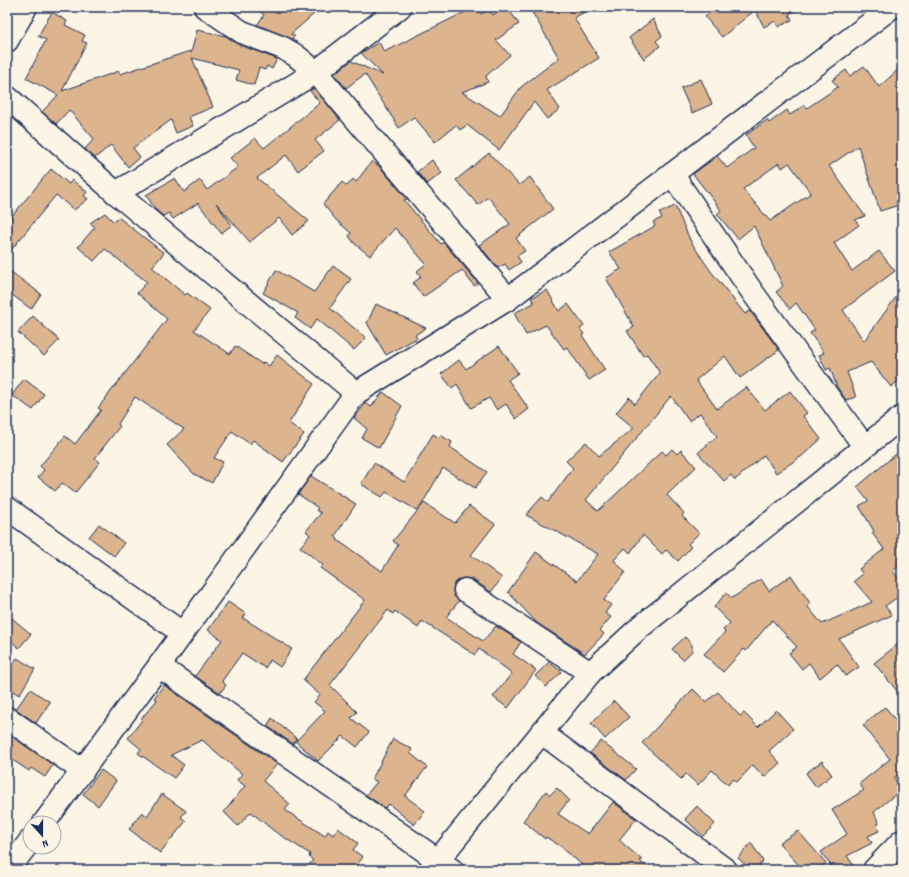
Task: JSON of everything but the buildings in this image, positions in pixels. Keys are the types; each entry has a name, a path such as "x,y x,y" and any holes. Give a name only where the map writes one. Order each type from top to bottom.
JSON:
{"street":[{"path":"7,41 26,7"},
{"path":"205,7 242,32 283,48 295,55 316,72 508,299"},
{"path":"116,193 316,72 400,7"},
{"path":"50,815 356,393 508,299 892,7"},
{"path":"7,97 116,193 356,393"},
{"path":"672,174 753,293 864,446"},
{"path":"159,666 440,866 590,673 639,628 902,417"},
{"path":"7,508 182,633"},
{"path":"465,590 590,673"},
{"path":"7,718 83,771"},
{"path":"542,733 726,870"},
{"path":"874,870 901,845"},
{"path":"8,870 22,852"}]}
